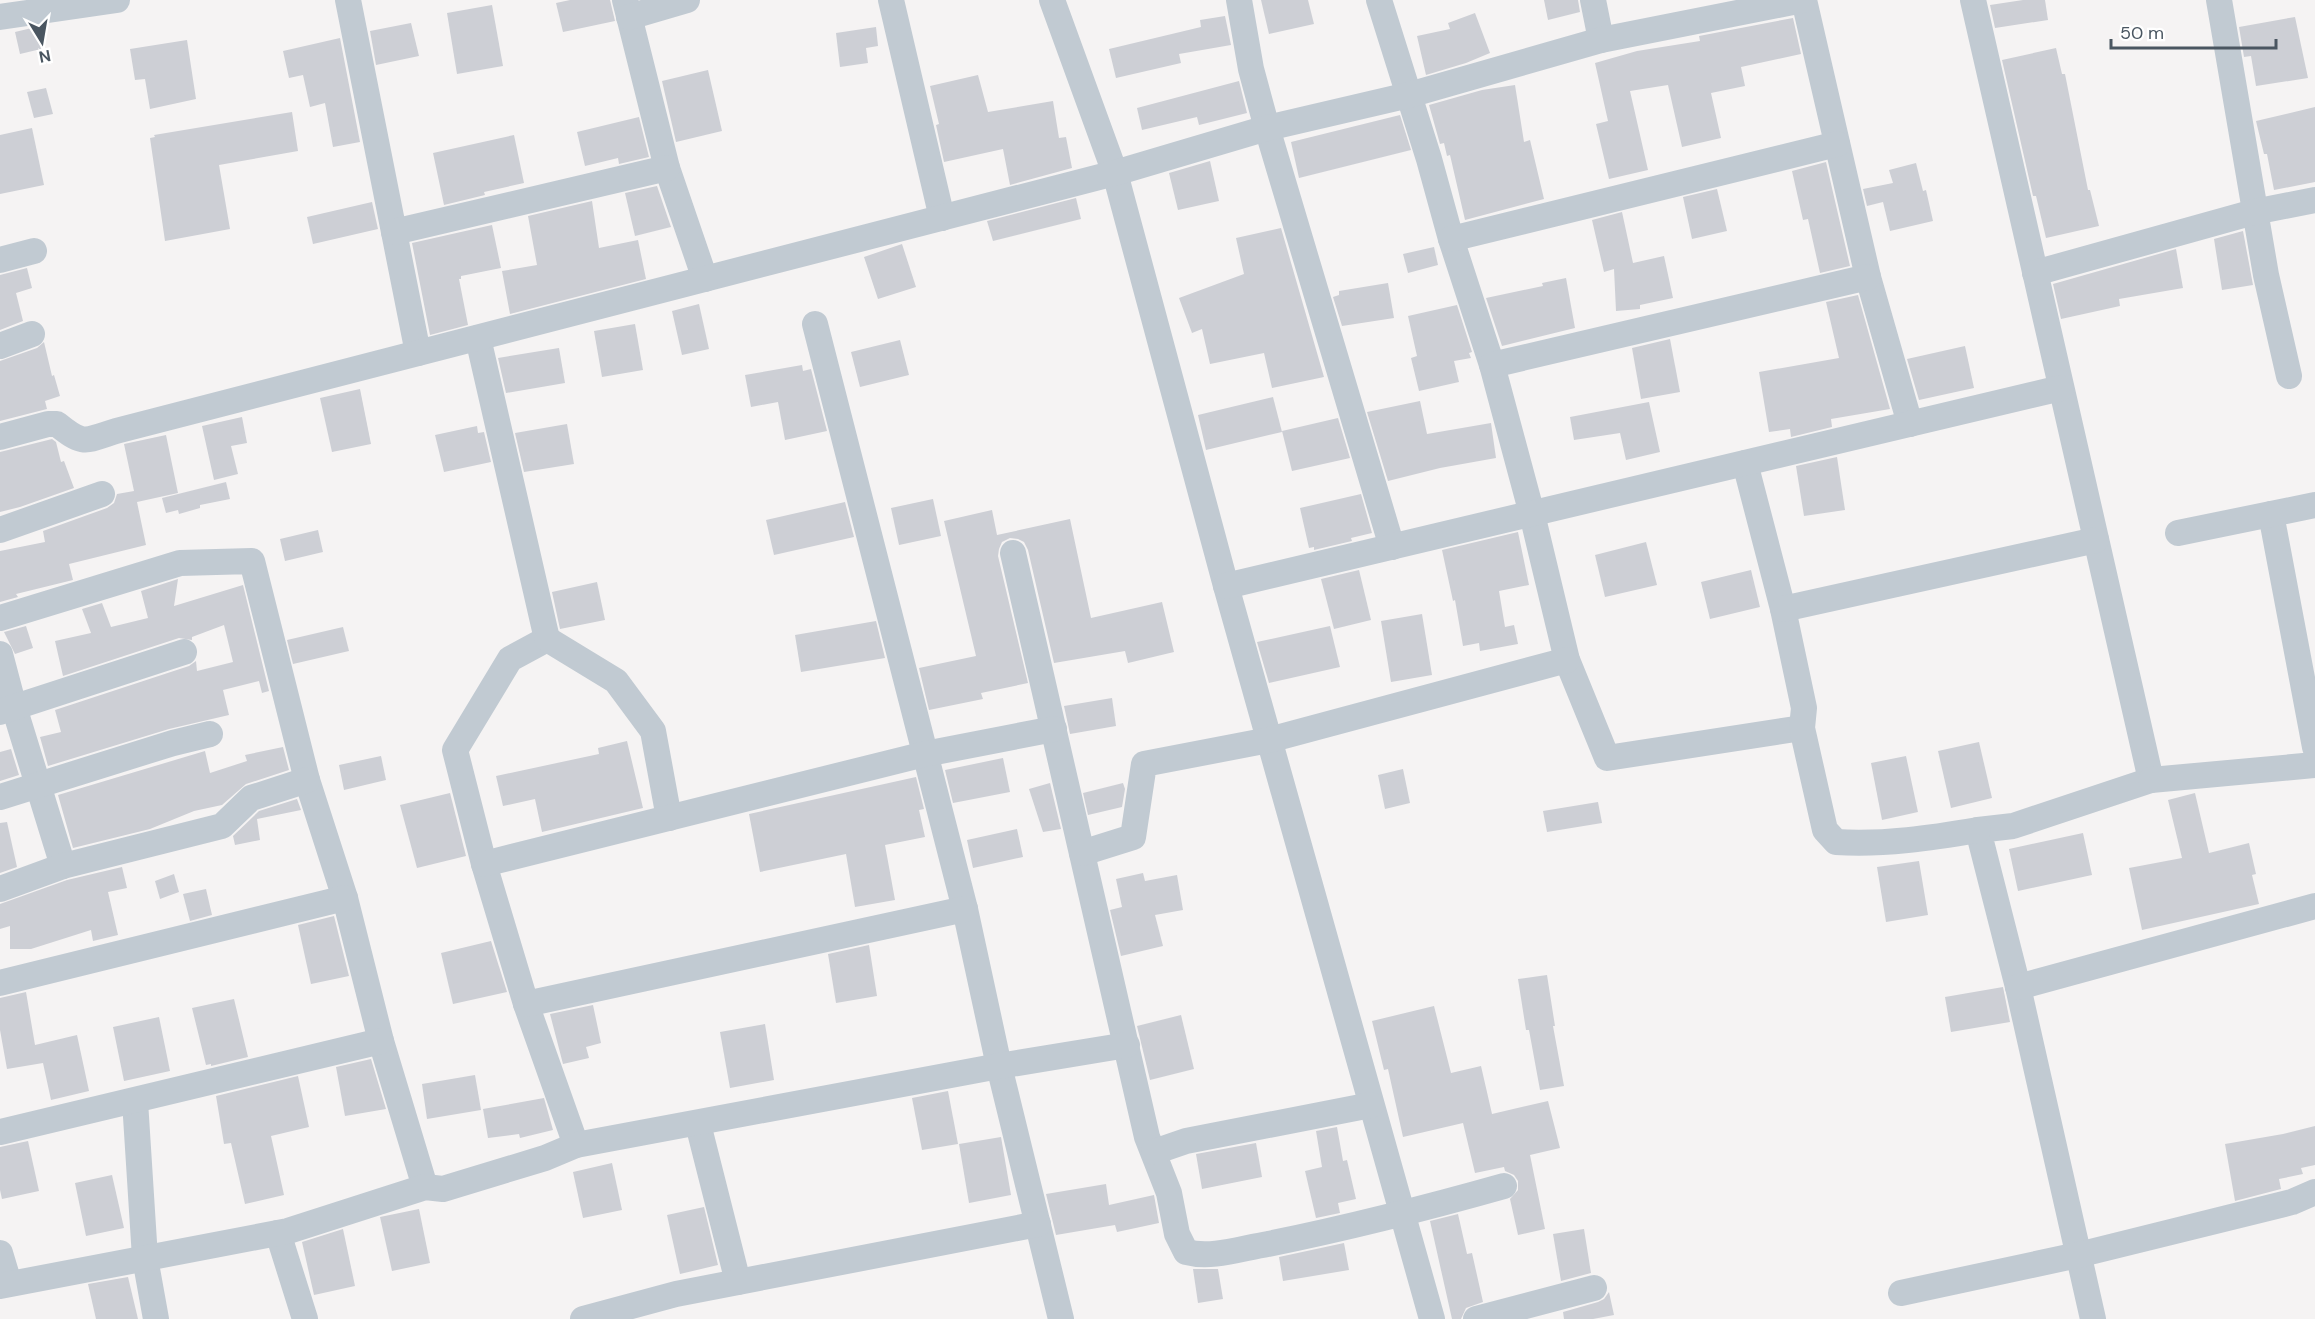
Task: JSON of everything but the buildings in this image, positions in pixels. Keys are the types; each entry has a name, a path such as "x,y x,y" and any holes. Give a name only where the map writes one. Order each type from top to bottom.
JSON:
{"street":[{"path":"0,17 117,0"},
{"path":"348,0 418,353"},
{"path":"687,0 627,8 667,168 705,279"},
{"path":"891,0 942,218"},
{"path":"1052,0 1115,173 1226,586 1432,1319"},
{"path":"1239,0 1251,69 1267,128 1392,547"},
{"path":"1379,0 1451,239 1492,365 1532,514 1567,660 1607,758 1802,728"},
{"path":"1593,0 1601,40"},
{"path":"0,437 48,424 57,424 70,436 86,441 116,431 1115,173 1267,128 1409,95 1601,40 1803,0 1868,277 1910,424"},
{"path":"1973,0 2151,780"},
{"path":"2219,0 2254,212 2289,376"},
{"path":"1451,239 1837,144"},
{"path":"394,232 667,168"},
{"path":"2035,273 2254,212 2315,200"},
{"path":"0,260 34,251"},
{"path":"1492,365 1868,277"},
{"path":"815,324 965,909 999,1066 1061,1319"},
{"path":"0,346 32,334"},
{"path":"478,338 547,639 616,681 653,731 669,818"},
{"path":"1226,586 2061,388"},
{"path":"1745,463 1783,609 1804,708 1802,728 1826,830 1836,842 1913,840 2013,826 2151,780 2315,765"},
{"path":"0,530 102,494"},
{"path":"2178,533 2315,505"},
{"path":"2271,514 2315,747"},
{"path":"1783,609 2096,540"},
{"path":"1013,553 1147,1137 1169,1193 1177,1234 1186,1252 1197,1255 1227,1251 1313,1235 1504,1186"},
{"path":"0,618 180,563 252,561 307,780 345,898 381,1041 425,1187"},
{"path":"547,639 510,659 455,750 484,864 526,1004 576,1145"},
{"path":"7,710 184,652"},
{"path":"0,654 7,710 37,784 63,866"},
{"path":"1082,853 1133,837 1144,765 1269,740 1567,660"},
{"path":"484,864 925,754 1054,729"},
{"path":"0,797 173,743 210,734"},
{"path":"0,889 63,866 222,826 251,798 307,780"},
{"path":"1978,830 2018,987 2093,1319"},
{"path":"0,983 345,898"},
{"path":"2018,987 2315,906"},
{"path":"526,1004 965,909"},
{"path":"0,1132 381,1041"},
{"path":"0,1253 5,1285 278,1233 425,1187 443,1189 545,1158 576,1145 999,1066 1127,1045"},
{"path":"135,1101 145,1258 156,1319"},
{"path":"1154,1152 1186,1141 1371,1105"},
{"path":"698,1124 738,1282"},
{"path":"1901,1293 2078,1255 2292,1202 2315,1192"},
{"path":"583,1319 676,1294 1038,1224"},
{"path":"278,1233 305,1319"},
{"path":"1476,1319 1594,1288"}]}
